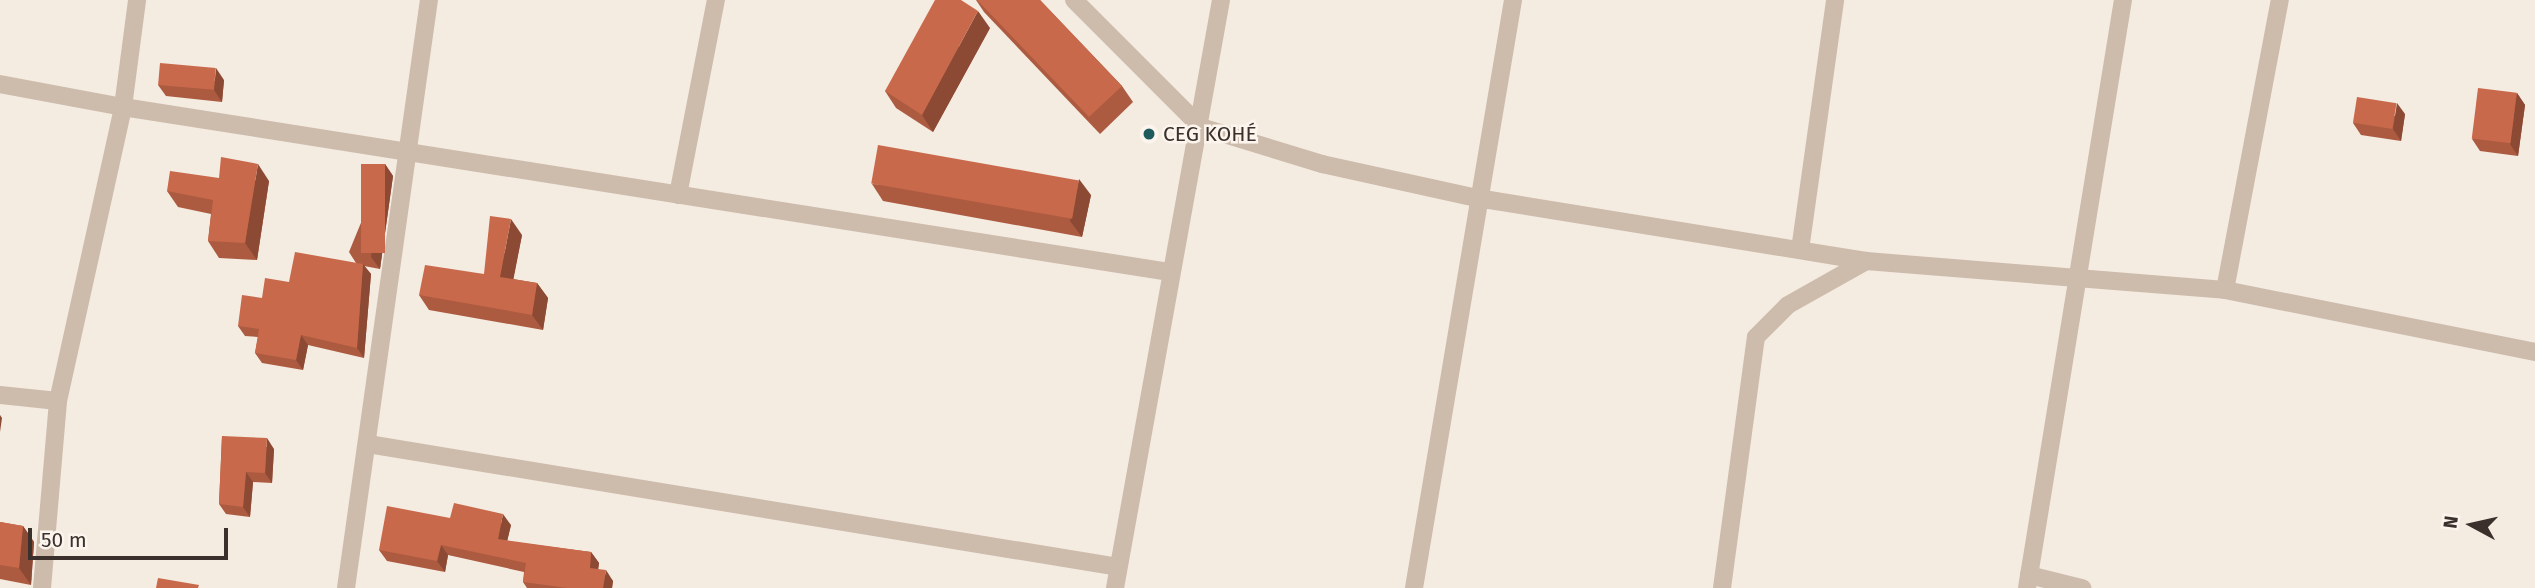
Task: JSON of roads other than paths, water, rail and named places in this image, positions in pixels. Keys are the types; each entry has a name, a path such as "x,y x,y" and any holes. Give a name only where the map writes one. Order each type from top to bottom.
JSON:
{"street":[{"path":"42,588 58,401 123,107 137,0"},
{"path":"346,588 411,150 429,0"},
{"path":"678,195 716,0"},
{"path":"1074,0 1201,127 1322,164 1477,198 1866,261 2079,275 2225,290 2535,352"},
{"path":"1115,588 1170,272 1201,127 1221,0"},
{"path":"1414,588 1477,198 1513,0"},
{"path":"1800,250 1835,0"},
{"path":"2082,588 2028,582 2123,0"},
{"path":"2225,290 2280,0"},
{"path":"0,84 123,107 411,150 1170,272"},
{"path":"1722,588 1756,337 1788,305 1866,261"},
{"path":"0,395 58,401"},
{"path":"368,444 1118,567"}],"place":[{"name":"CEG KOHÉ","path":"1149,134"}]}
